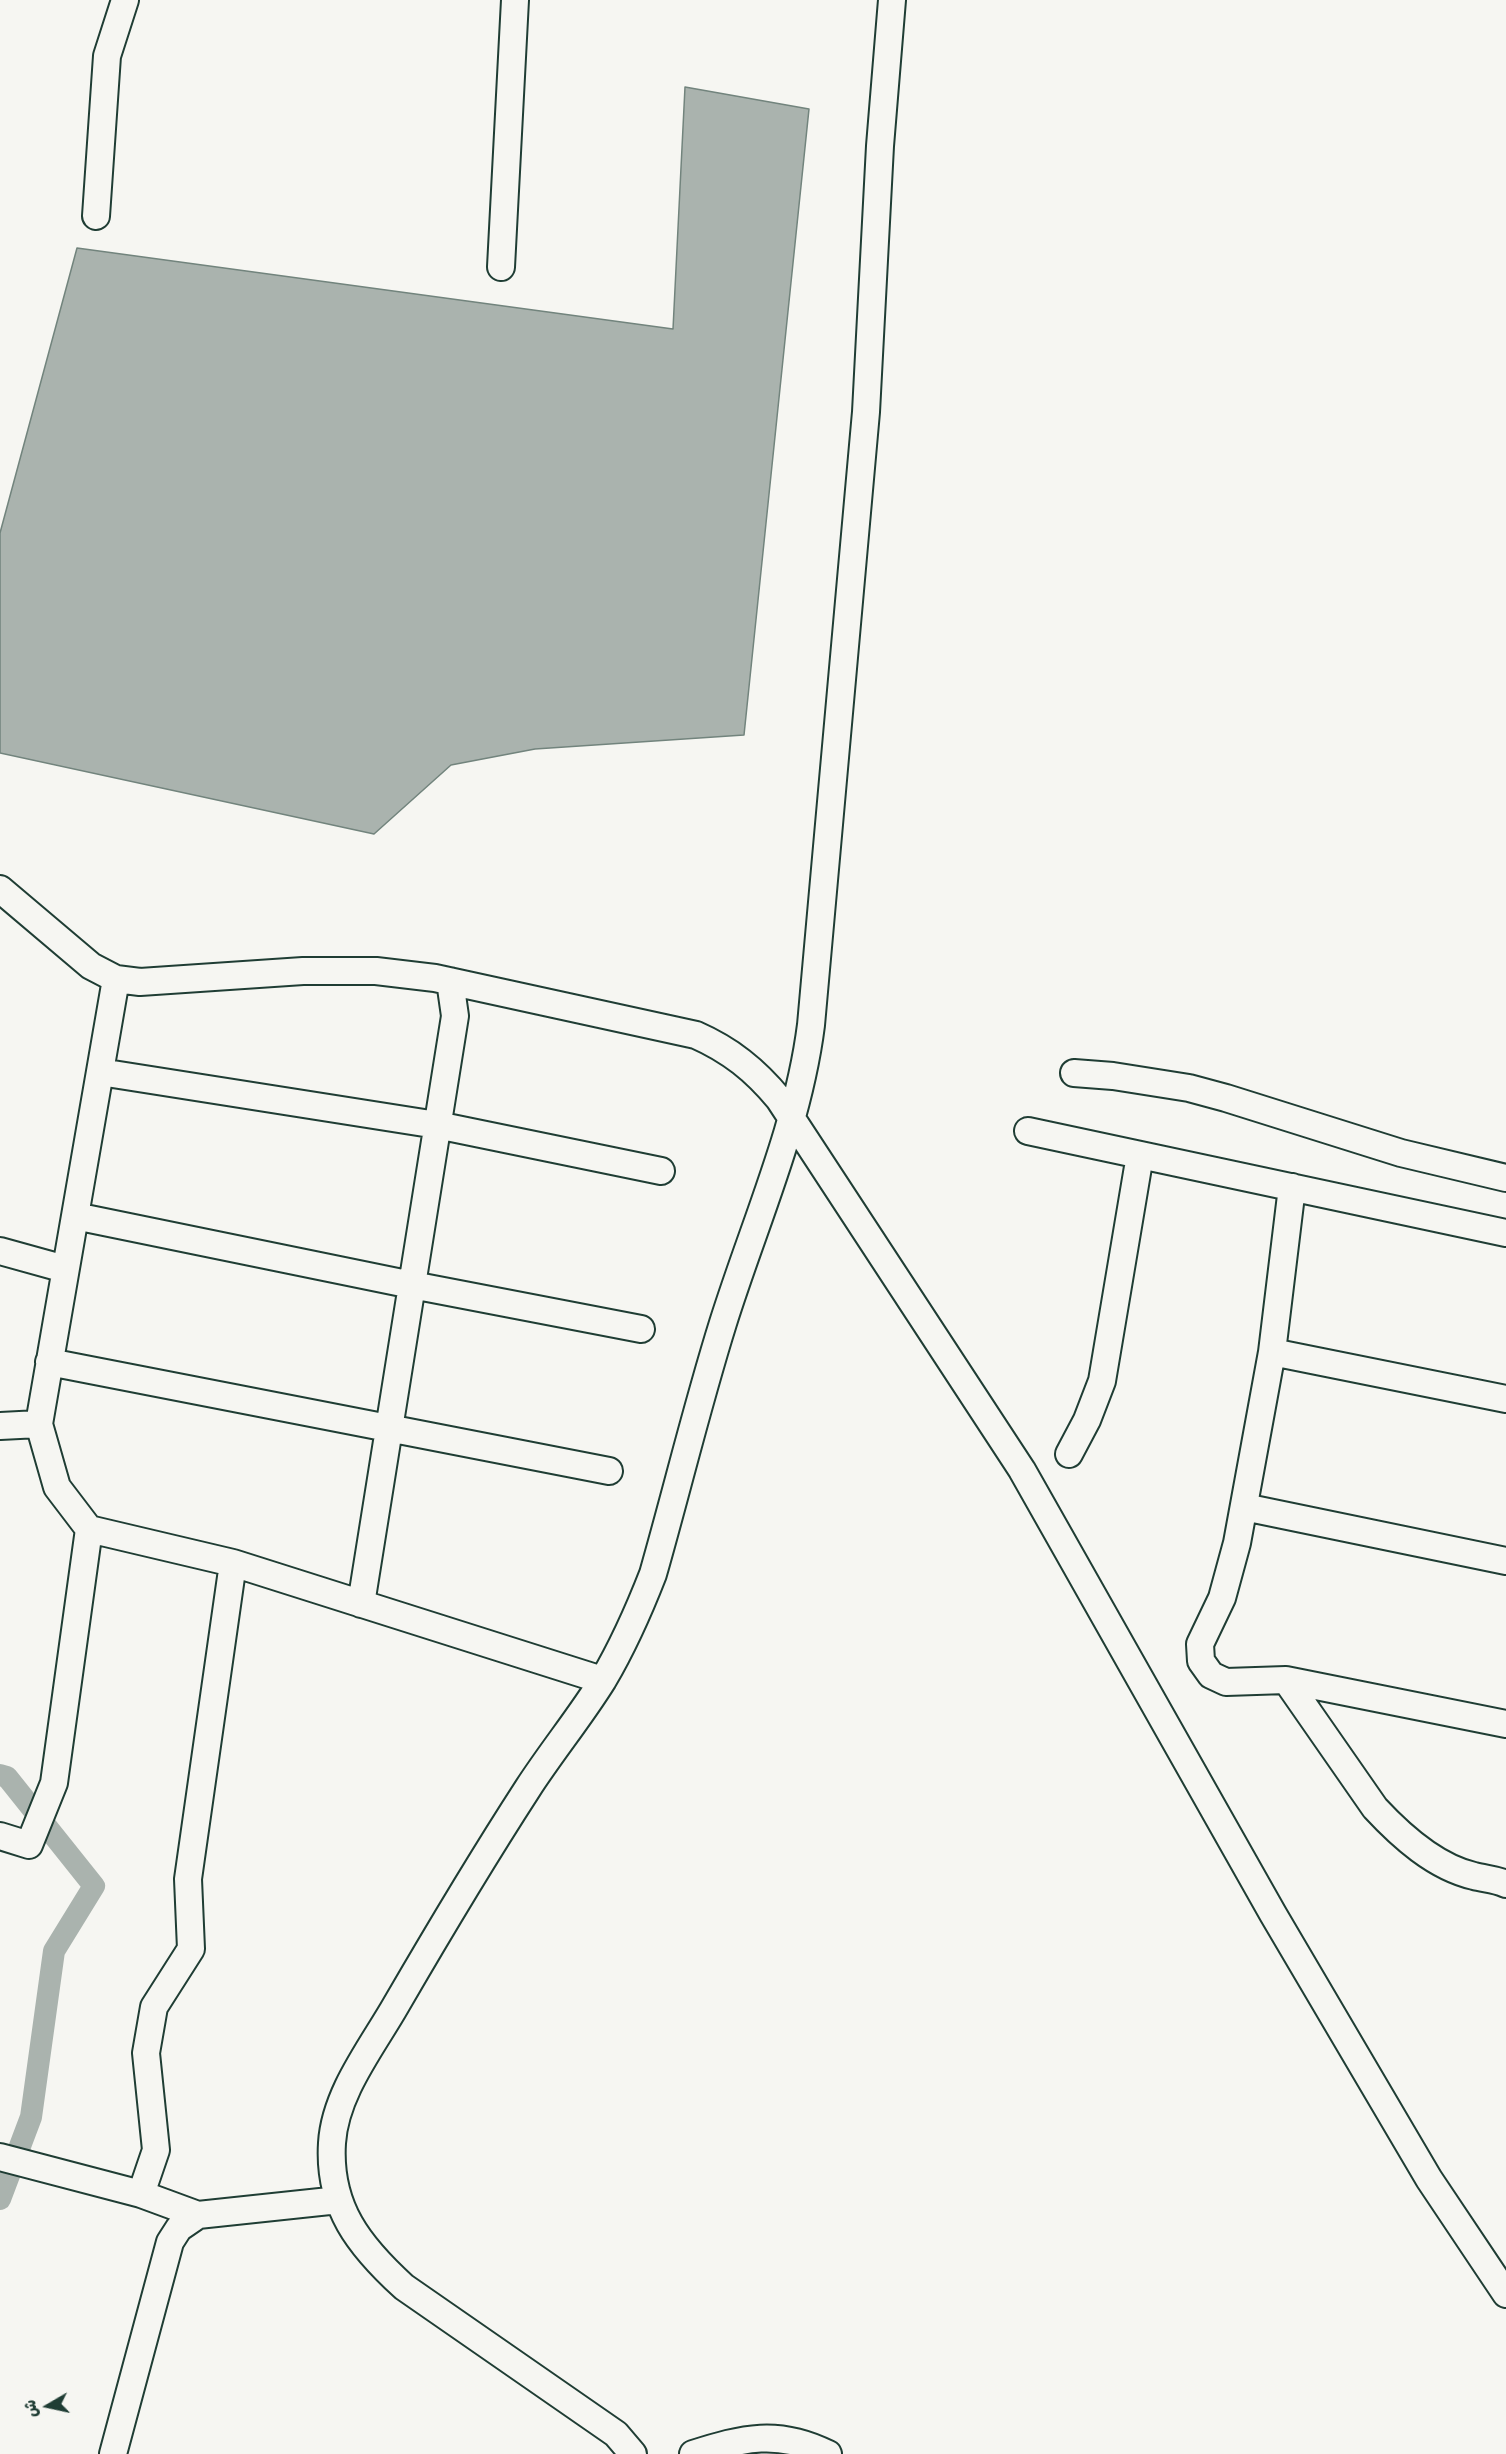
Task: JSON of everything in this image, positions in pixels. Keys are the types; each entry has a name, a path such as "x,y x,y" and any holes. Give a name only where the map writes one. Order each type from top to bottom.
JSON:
{"street":[{"path":"96,216 107,56 125,0"},
{"path":"501,267 515,0"},
{"path":"633,2454 616,2434 404,2287 377,2262 357,2237 339,2200 334,2180 332,2141 336,2122 350,2085 462,1891 529,1786 602,1680 639,1611 653,1574 723,1323 792,1120 801,1085 811,1025 866,412 880,146 892,0"},
{"path":"0,889 91,966 116,979 140,982 340,970 413,974 696,1035 732,1054 748,1066 779,1099 1022,1470 1273,1914 1430,2179 1506,2294"},
{"path":"116,979 39,1424 57,1487 89,1529 233,1563 602,1680"},
{"path":"361,1604 455,1016 450,981"},
{"path":"100,1072 437,1125 661,1171"},
{"path":"1074,1073 1113,1076 1190,1088 1391,1150 1506,1178"},
{"path":"1028,1131 1506,1233"},
{"path":"1069,1454 1087,1420 1102,1381 1140,1155"},
{"path":"1292,1187 1272,1352 1244,1507 1231,1571 1216,1614 1200,1644 1201,1661 1211,1675 1226,1682 1286,1680 1506,1724"},
{"path":"75,1216 411,1285 641,1329"},
{"path":"0,1251 65,1269"},
{"path":"1272,1352 1506,1399"},
{"path":"49,1362 609,1471"},
{"path":"0,1426 39,1424"},
{"path":"1244,1507 1506,1561"},
{"path":"0,1836 29,1845 54,1783 89,1529"},
{"path":"141,2194 156,2150 146,2053 153,2007 191,1949 188,1880 233,1563"},
{"path":"1286,1680 1375,1808 1392,1826 1410,1842 1452,1868 1506,1884"},
{"path":"0,2157 141,2194 198,2215 339,2200"},
{"path":"113,2454 170,2242 179,2228 198,2215"},
{"path":"693,2454 742,2439 760,2437 798,2442 828,2454"}],"shaded area":[{"path":"685,87 809,109 744,735 535,749 451,765 374,834 0,753 0,533 77,248 673,329"}],"waterway":[{"path":"0,1775 7,1777 94,1886 54,1951 31,2117 0,2199"}]}
